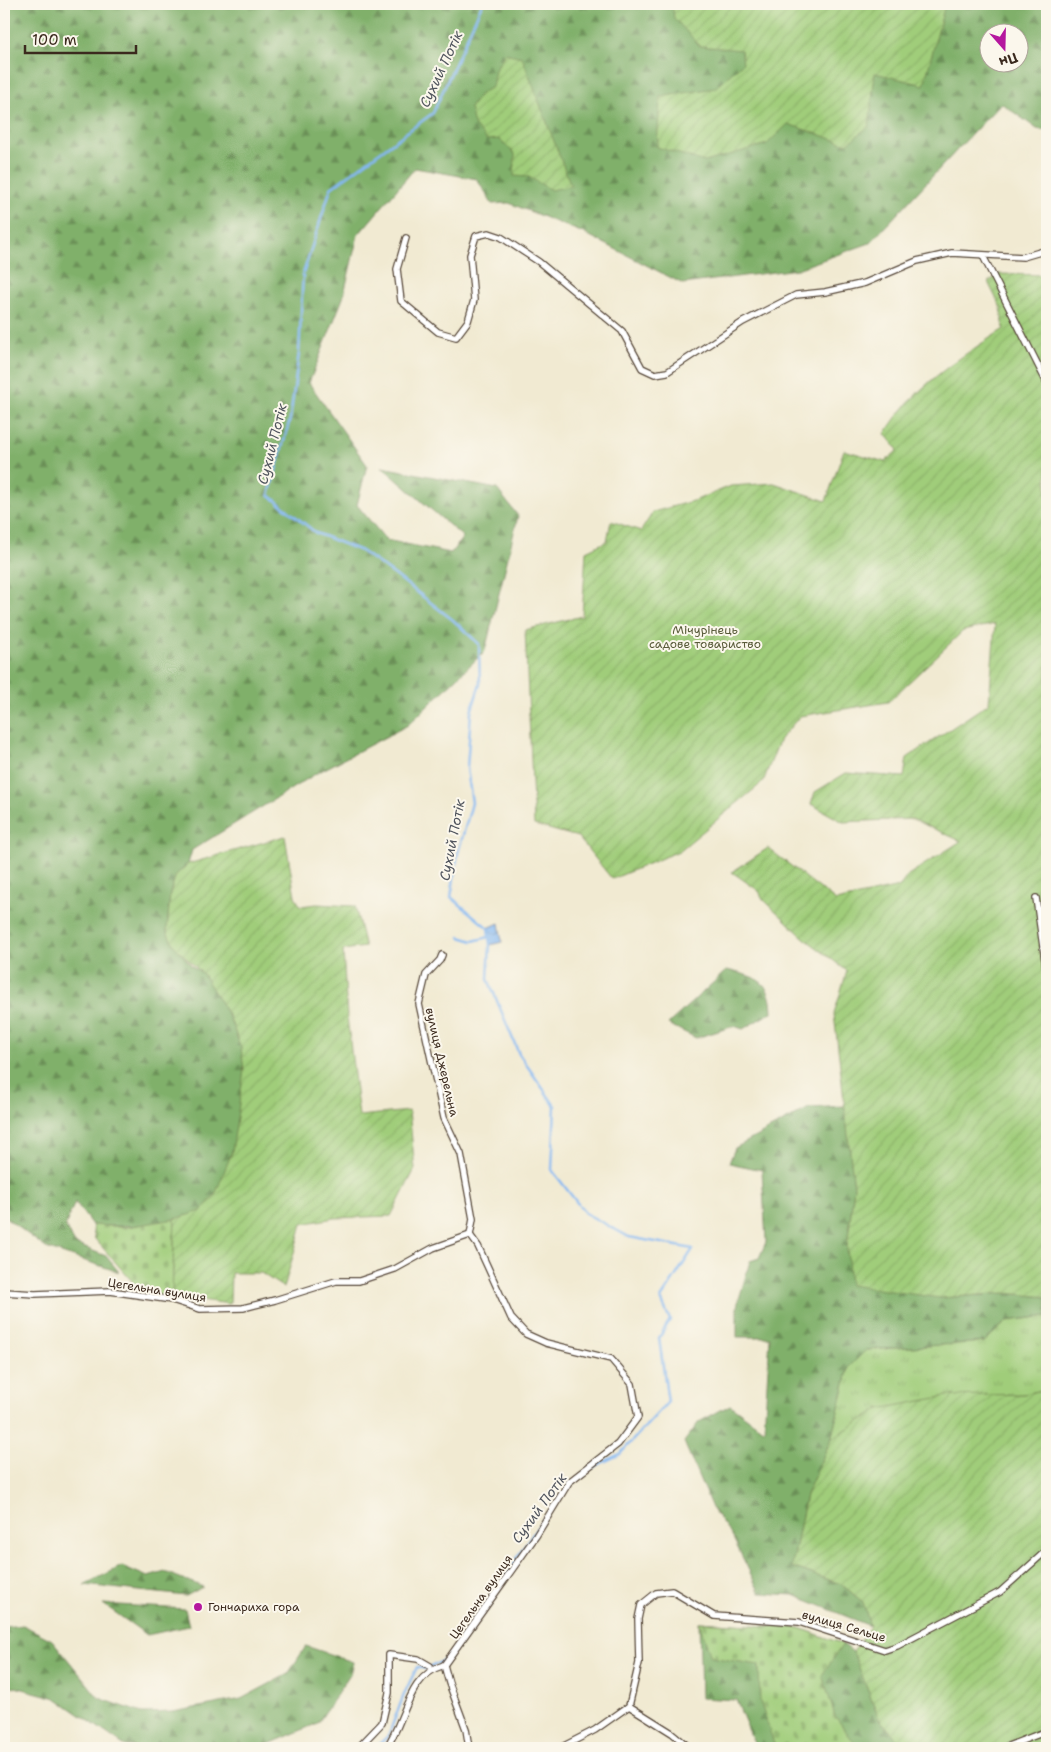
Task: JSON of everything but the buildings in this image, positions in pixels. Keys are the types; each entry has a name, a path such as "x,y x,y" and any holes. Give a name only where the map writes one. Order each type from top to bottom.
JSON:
{"street":[{"path":"406,238 398,269 401,301 438,332 456,337 468,321 474,300 470,255 476,236 489,233 501,237 539,262 596,308 622,331 642,368 655,374 667,372 743,322 796,295 825,292 865,282 917,261 952,253 1023,257 1047,250"},
{"path":"983,256 1047,383"},
{"path":"1036,898 1047,974"},
{"name":"вулиця Джерельна","path":"442,955 440,960 426,974 418,1004 444,1118 461,1154 473,1219 470,1235"},
{"name":"Цегельна вулиця","path":"4,1292 35,1294 110,1291 172,1300 200,1309 243,1308 336,1281 359,1281 395,1269 433,1248 470,1235 478,1246 511,1318 526,1334 546,1344 611,1359 632,1384 638,1417 618,1444 569,1482 519,1560 444,1664 424,1675 418,1683 394,1737 386,1748"},
{"name":"вулиця Сельце","path":"629,1706 639,1664 638,1619 641,1604 656,1593 672,1591 714,1616 800,1622 885,1650 897,1646 1000,1592 1047,1550"},
{"path":"358,1748 382,1723 389,1694 389,1655 418,1659 430,1666"},
{"path":"444,1664 466,1729 469,1748"},
{"path":"560,1748 595,1730 629,1706 690,1748"},
{"path":"1004,1748 1047,1731"}],"green space":[{"path":"4,4 1047,4 1047,131 1037,129 1001,103 870,243 797,269 683,284 586,234 509,203 492,204 477,179 415,168 358,235 343,298 309,383 367,465 357,505 386,540 451,553 463,537 382,467 497,489 518,516 485,651 408,725 317,773 192,850 188,864 176,875 170,893 167,932 185,958 203,974 215,991 241,1046 243,1062 241,1108 236,1134 221,1182 212,1200 201,1211 178,1220 117,1226 92,1225 75,1202 65,1226 75,1244 106,1256 119,1272 46,1248 4,1216"},
{"path":"672,4 945,4 924,85 875,73 869,126 847,144 788,124 767,144 705,162 657,147 660,97 715,88 743,63 741,50 700,46 674,18"},
{"path":"505,53 522,57 571,186 551,190 529,177 514,176 515,154 499,139 487,140 474,125 470,108 480,94 492,87 495,70"},
{"name":"Мічурінець садове товариство","path":"1000,274 1047,275 1047,1297 1005,1293 940,1298 850,1285 847,1247 854,1187 834,1014 847,971 803,937 763,899 759,891 732,872 768,848 836,901 899,887 908,875 961,841 912,819 843,822 811,804 815,792 846,773 904,777 907,758 989,703 995,624 963,631 888,702 800,716 780,739 763,782 679,851 612,879 578,837 534,825 525,630 582,616 586,551 607,541 611,521 641,531 653,512 696,500 731,486 774,483 826,501 844,450 885,462 898,450 885,434 909,402 954,362 1004,329 1001,308 988,282"},
{"path":"285,836 295,896 300,906 317,904 355,906 365,947 343,950 347,1016 359,1116 409,1111 415,1169 391,1216 334,1218 302,1224 284,1288 261,1273 231,1273 230,1304 172,1296 175,1219 201,1211 215,1195 232,1152 244,1070 241,1048 229,1016 203,974 175,947 167,932 170,893 176,875 188,864"},
{"path":"727,970 760,981 768,992 772,1012 743,1029 734,1026 696,1038 668,1024"},
{"path":"845,1106 854,1187 847,1247 940,1298 1005,1293 1047,1297 1047,1316 1007,1321 984,1342 866,1350 849,1367 831,1439 806,1495 792,1567 841,1584 863,1602 870,1626 794,1595 760,1593 732,1536 712,1508 684,1442 699,1422 730,1405 764,1430 770,1337 737,1337 737,1306 750,1261 759,1258 766,1242 762,1170 729,1163 735,1148 809,1108"},
{"path":"175,1219 172,1300 146,1297 95,1239 92,1225 127,1227"},
{"path":"1047,1316 1047,1389 1025,1394 990,1396 831,1439 849,1367 866,1350 984,1342 1007,1321"},
{"path":"1047,1389 1047,1748 906,1748 879,1719 853,1652 870,1626 863,1602 841,1584 792,1567 806,1495 831,1439 879,1409 947,1396 1025,1394"},
{"path":"122,1566 148,1577 165,1572 203,1587 186,1596 84,1585"},
{"path":"103,1604 185,1609 189,1626 147,1635"},
{"path":"699,1622 800,1628 843,1644 853,1652 879,1719 906,1748 756,1748 736,1700 701,1698"},
{"path":"699,1622 800,1628 843,1644 822,1675 835,1716 858,1748 788,1748 774,1744 760,1701 759,1665 711,1657"},
{"path":"23,1625 52,1640 99,1698 142,1713 173,1712 241,1699 288,1674 306,1646 353,1662 350,1674 318,1723 260,1748 141,1748 125,1746 56,1698 4,1684 4,1627"}],"water":[{"path":"499,923 502,942 490,945 488,928"}],"waterway":[{"name":"Сухий Потік","path":"482,4 433,113 331,188 303,274 299,353 290,419 269,495 316,533 361,551 395,575 453,620 479,644 480,684 471,712 467,768 472,803 458,853 451,897 488,928 490,945 488,979 519,1054 555,1106 552,1170 585,1213 629,1237 693,1249 661,1299 670,1320 659,1338 668,1402 620,1454 591,1468"},
{"path":"460,937 473,941 489,937"},
{"name":"Сухий Потік","path":"501,1581 544,1518"},
{"name":"Сухий Потік","path":"375,1748 388,1736 417,1667 427,1669 446,1659"}],"place":[{"name":"Гончариха гора","path":"198,1607"}]}
